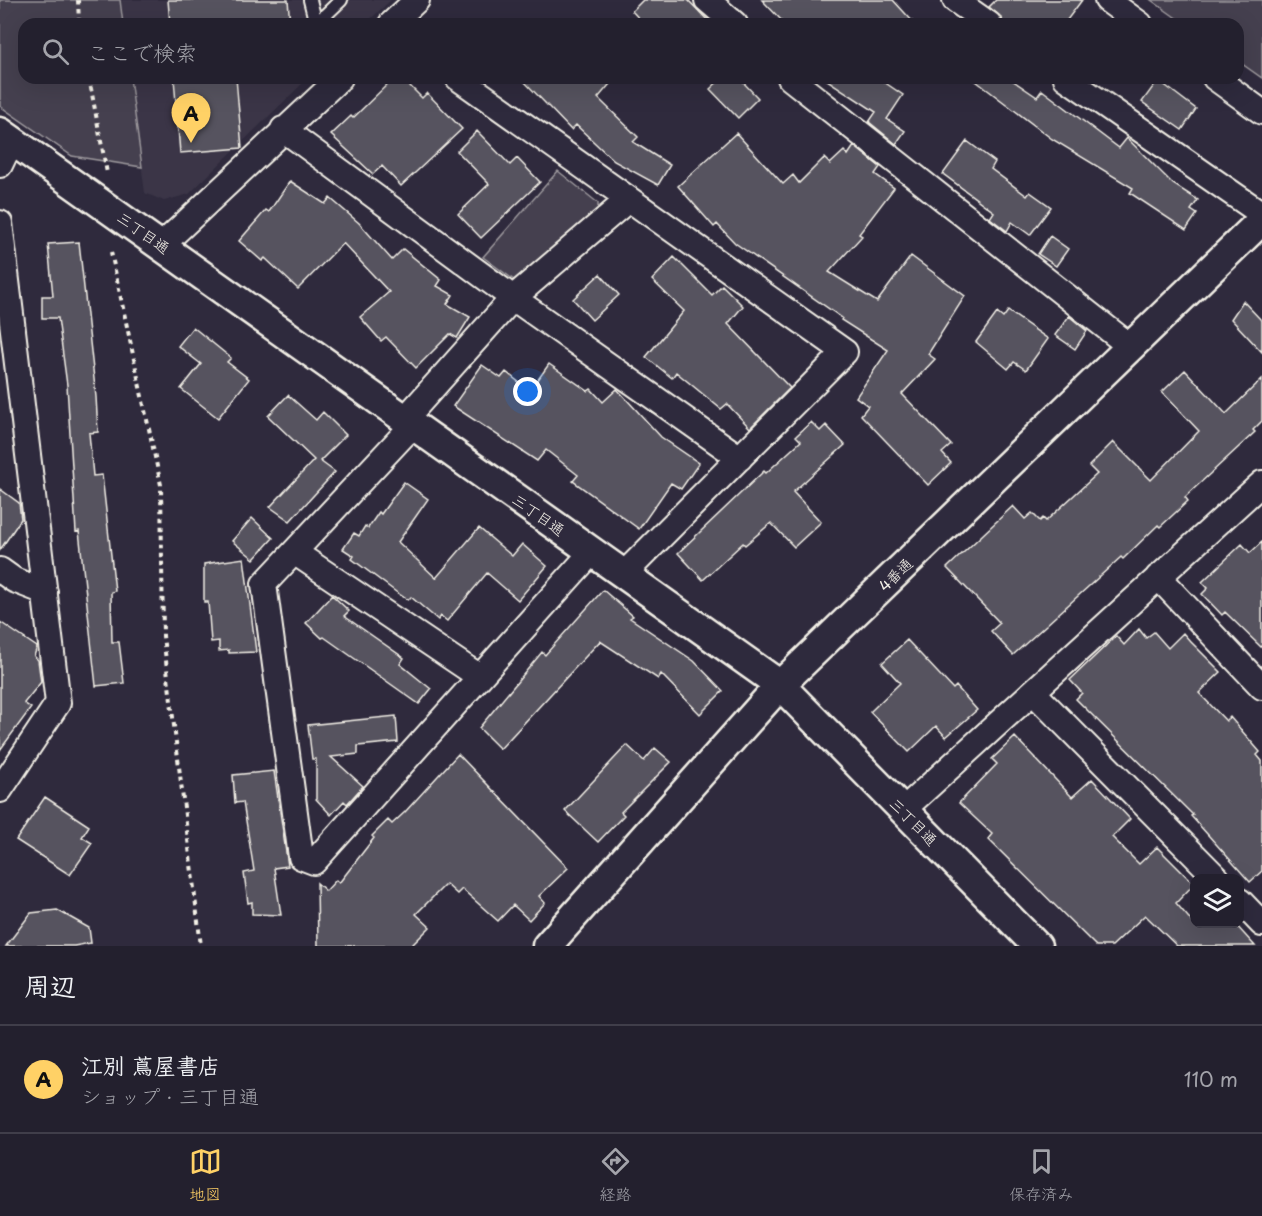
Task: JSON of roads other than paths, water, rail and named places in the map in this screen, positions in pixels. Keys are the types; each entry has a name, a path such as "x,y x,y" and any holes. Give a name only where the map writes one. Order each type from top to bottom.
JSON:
{"street":[{"path":"398,18 417,0"},
{"path":"707,0 728,18"},
{"path":"955,0 980,18"},
{"path":"1107,0 1132,18"},
{"path":"162,245 333,84"},
{"path":"466,84 845,352 624,574"},
{"path":"798,84 1131,347"},
{"path":"1075,84 1262,214"},
{"path":"1223,84 1262,112"},
{"path":"283,129 513,298 740,458"},
{"name":"三丁目通","path":"4,146 162,245 780,685 1037,946"},
{"path":"592,552 314,862 301,857 264,584 409,422 513,298 629,199"},
{"name":"4番通","path":"547,946 780,685 1262,220"},
{"path":"0,223 8,362 45,592 58,703 0,790"},
{"path":"903,810 1262,483"},
{"path":"294,552 480,677"},
{"path":"0,570 14,580 45,592"},
{"path":"1158,577 1262,687"},
{"path":"1034,692 1212,874"},
{"path":"1244,906 1262,924"}],"lane":[{"path":"310,0 314,18"},
{"path":"322,18 341,0"}],"place":[{"name":"江別 蔦屋書店","path":"191,143"}]}
